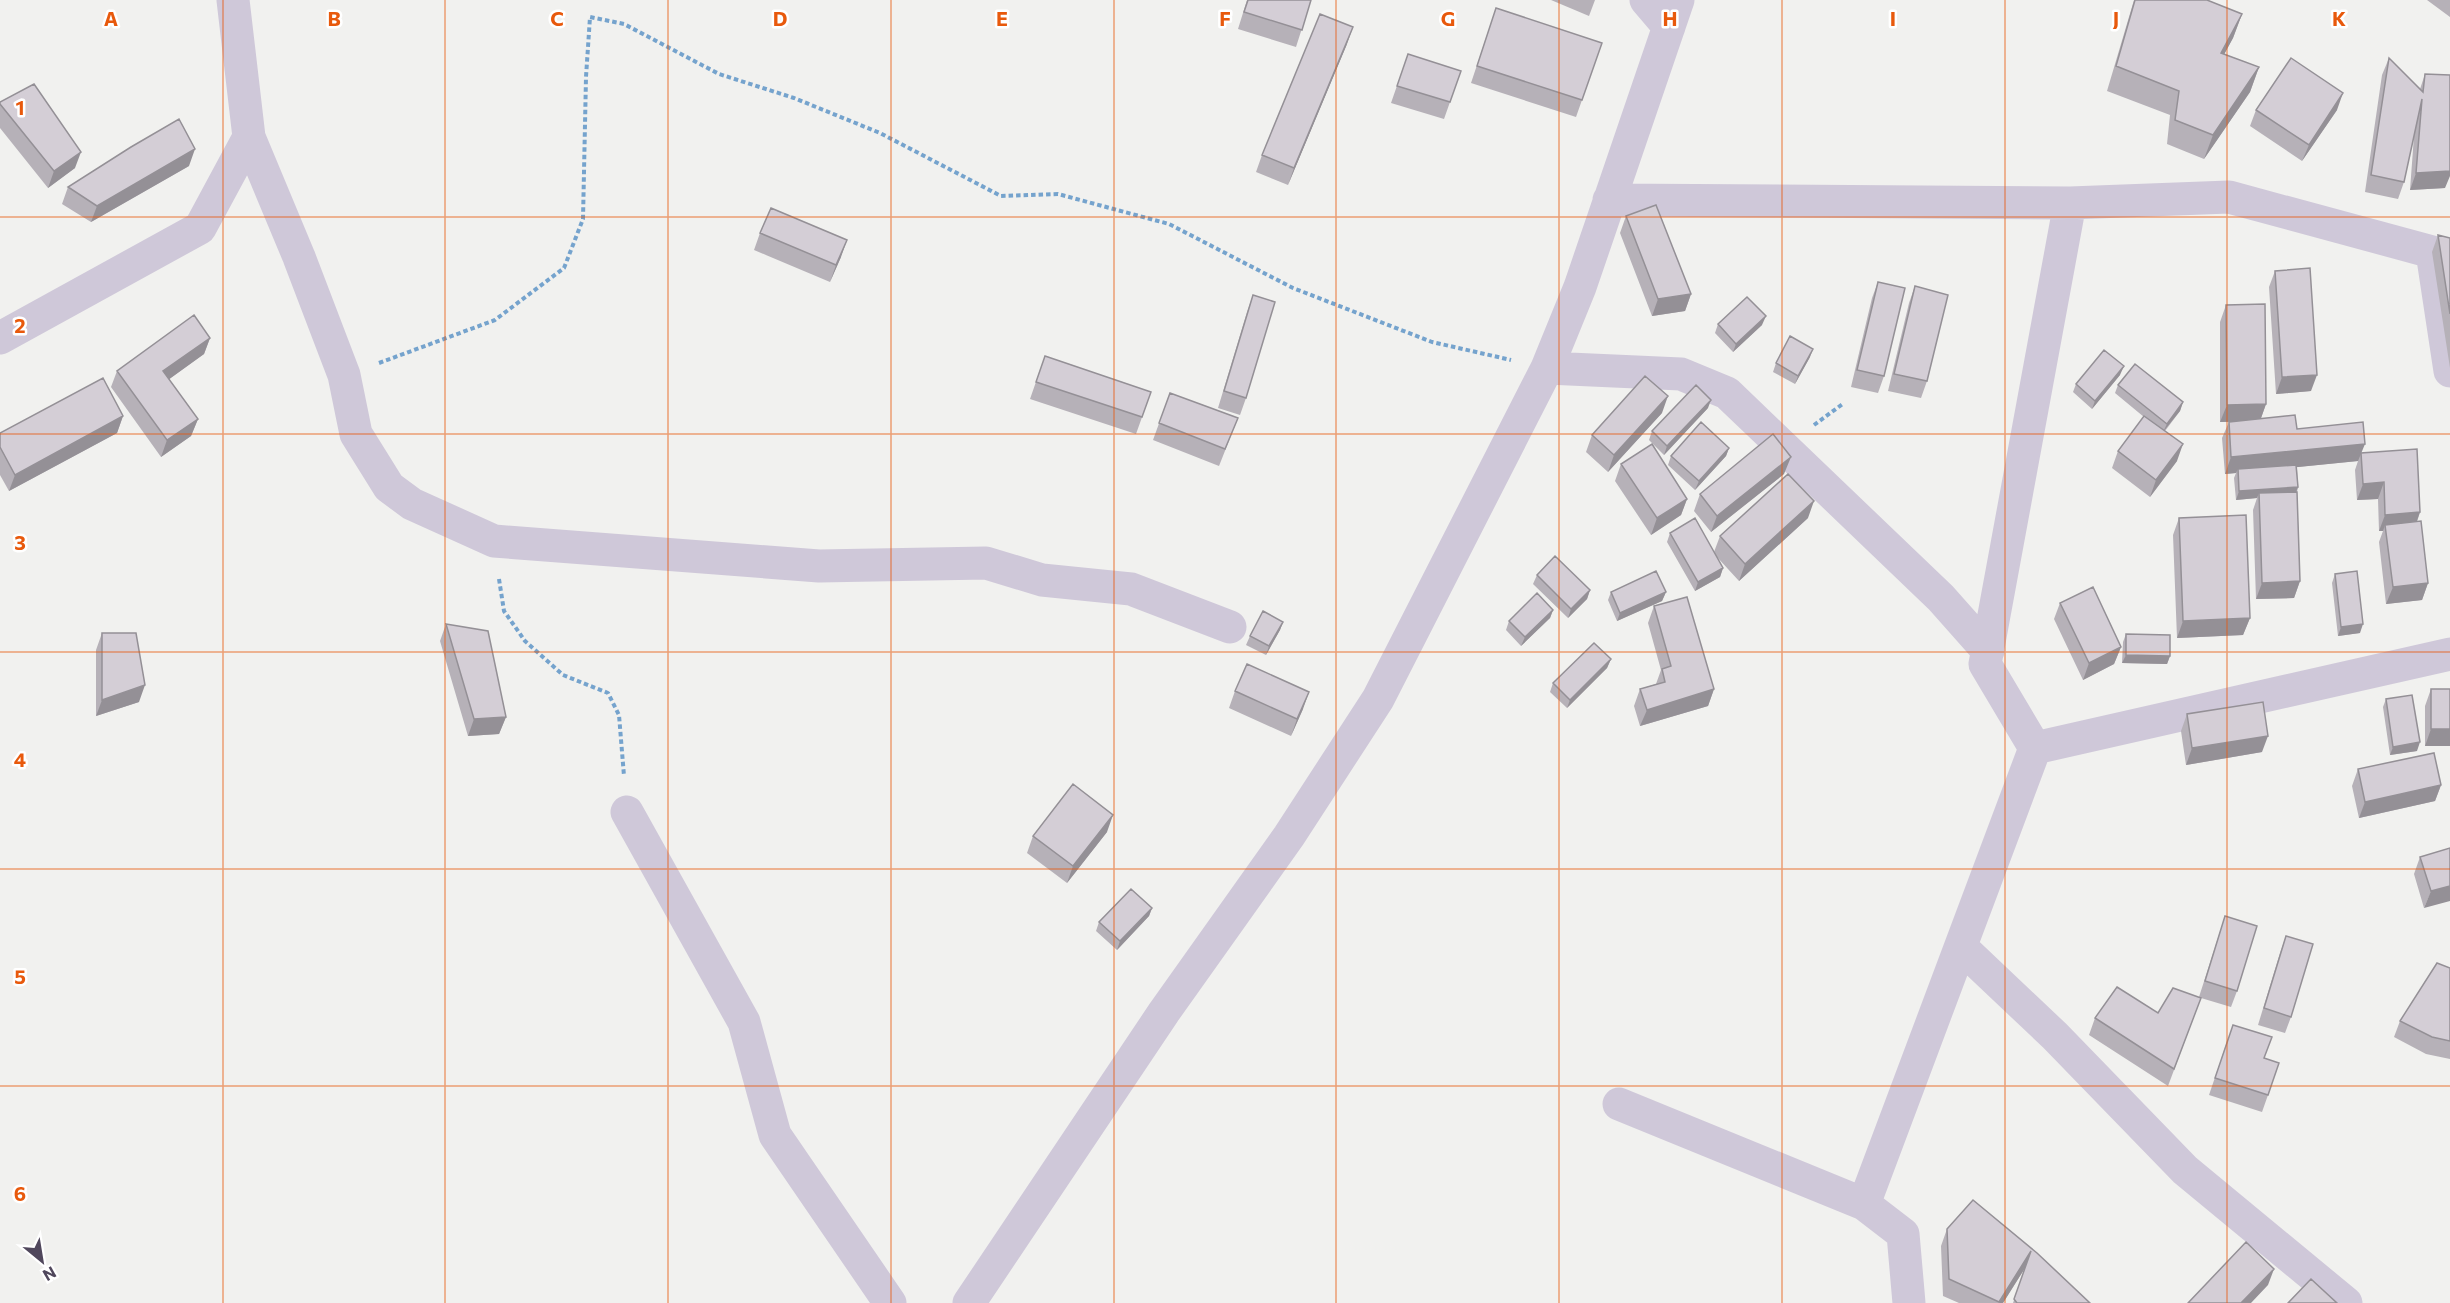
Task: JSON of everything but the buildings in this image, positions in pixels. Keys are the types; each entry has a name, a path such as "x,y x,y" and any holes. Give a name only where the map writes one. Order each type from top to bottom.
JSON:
{"street":[{"path":"233,0 249,137 299,257 344,375 356,434 389,488 412,504 494,541 819,566 986,563 1042,580 1131,590 1230,627"},
{"path":"969,1303 1164,1012 1289,836 1378,699 1547,368 1580,287 1674,14 1646,0"},
{"path":"0,338 200,228 249,137"},
{"path":"1609,200 2070,203 2229,197 2432,252 2450,370"},
{"path":"2035,748 1985,664 2070,203"},
{"path":"1547,368 1681,374 1727,393 1941,598 1988,651"},
{"path":"2035,748 2450,654"},
{"path":"1864,1204 2035,748"},
{"path":"627,812 744,1022 775,1135 890,1303"},
{"path":"1961,947 2055,1036 2185,1170 2346,1303"},
{"path":"1619,1104 1864,1204 1903,1234 1909,1303"}],"path":[{"path":"344,375 495,320 564,268 583,219 586,77 590,17 624,24 718,74 794,98 880,133 1001,196 1058,194 1169,224 1293,288 1432,342 1547,368"},
{"path":"494,541 504,611 525,641 563,675 608,693 619,715 627,812"}]}
